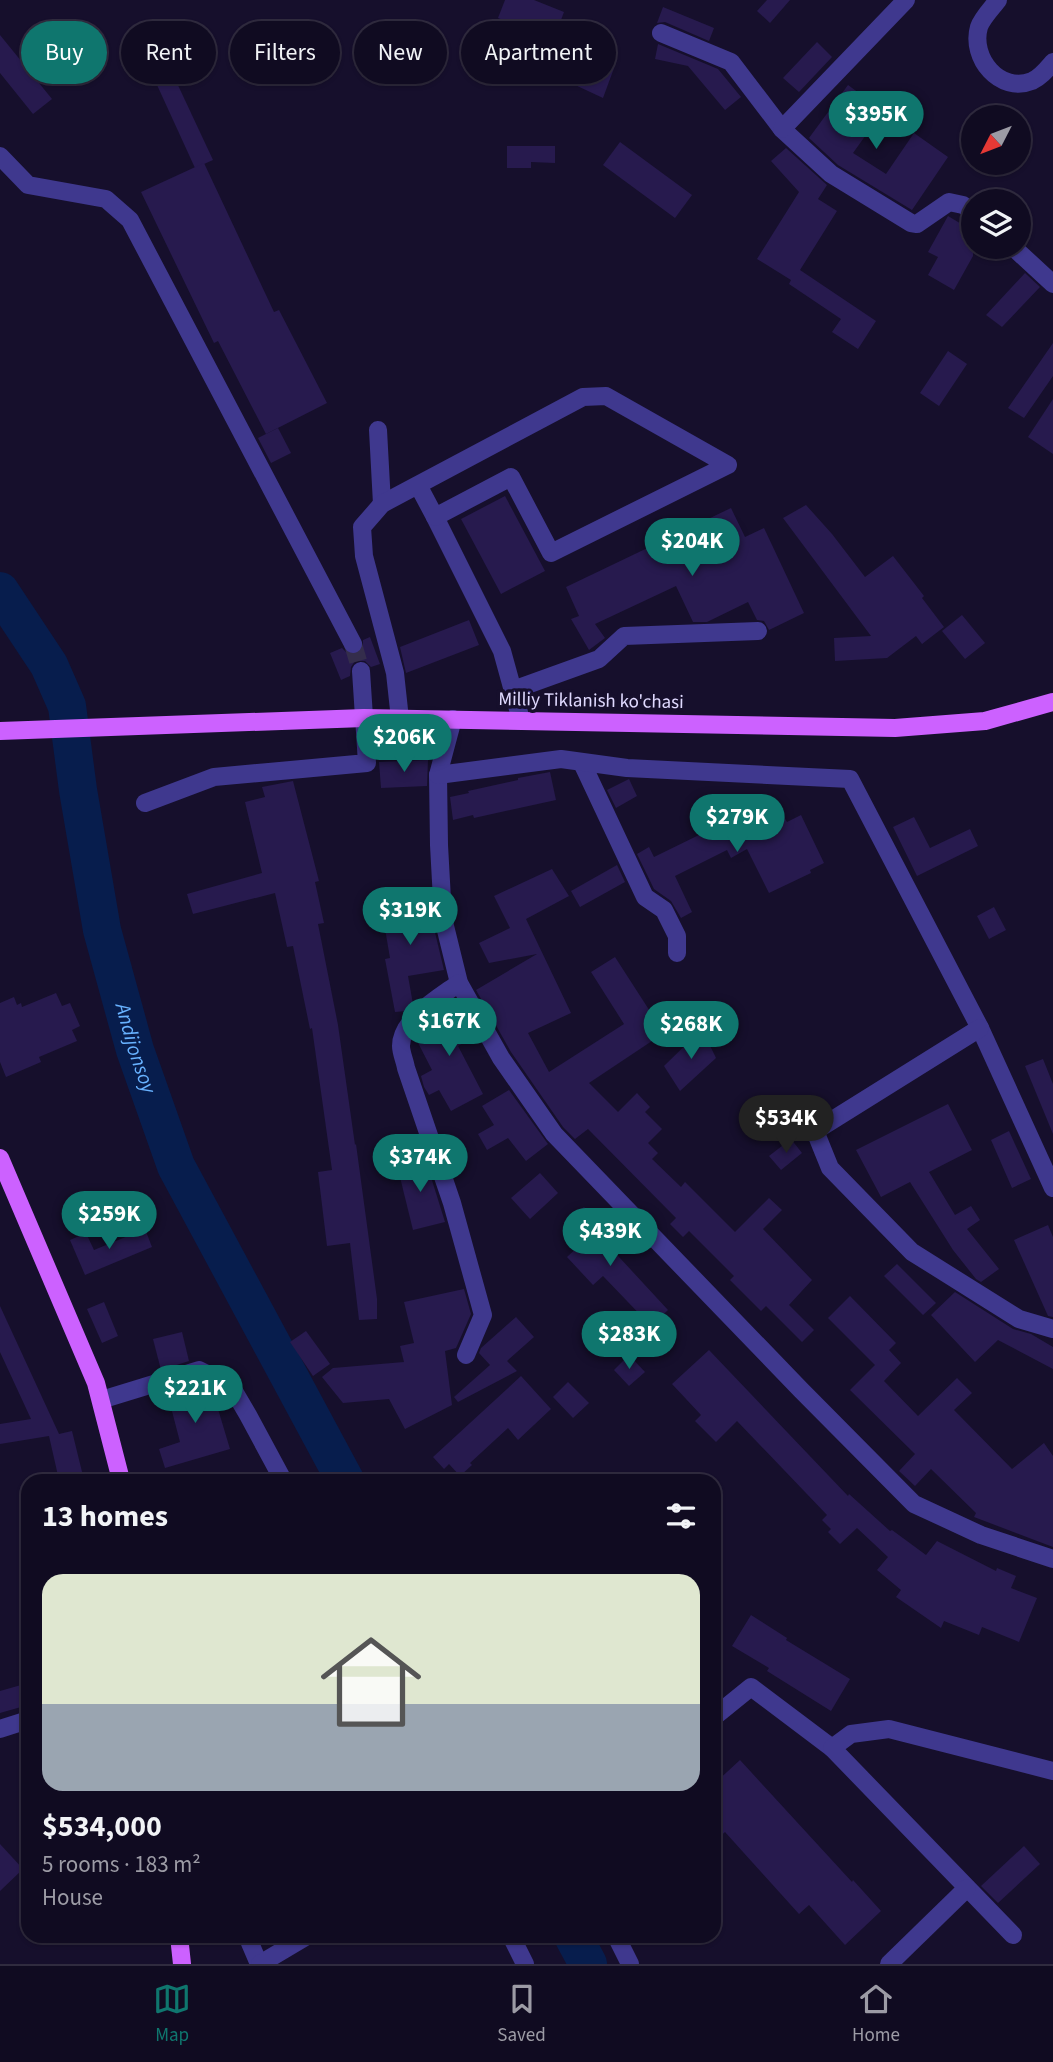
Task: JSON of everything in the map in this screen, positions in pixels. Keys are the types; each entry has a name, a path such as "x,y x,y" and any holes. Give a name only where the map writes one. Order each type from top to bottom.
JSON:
{"main road":[{"name":"Milliy Tiklanish ko'chasi","path":"5,730 364,718 895,728 985,721 1053,702"},
{"path":"0,1158 96,1382 120,1474"},
{"path":"180,1943 182,1964"}],"lane":[{"path":"782,129 906,0"},
{"path":"998,0 979,26 977,50 991,73 1020,84 1033,80 1053,62"},
{"path":"661,33 731,62 782,129 831,174 911,223 917,224 949,202 961,205"},
{"path":"0,156 28,185 106,199 130,220 353,644"},
{"path":"1026,259 1053,284"},
{"path":"400,719 395,673 365,556 362,527 382,504 583,397 606,396 728,465 551,553 510,477 435,517"},
{"path":"378,430 382,504"},
{"path":"418,485 502,651 522,720"},
{"path":"513,690 599,659 624,636 758,631"},
{"path":"145,803 214,777 367,763 361,671"},
{"path":"453,719 438,775 443,918 459,982 501,1058 554,1134 914,1504 981,1535 1053,1559"},
{"path":"438,775 561,759 627,768 850,779 980,1028 1053,1188"},
{"path":"582,763 645,897 664,910 677,936 677,953"},
{"path":"459,982 407,1026 401,1045 406,1068 452,1203 483,1315 466,1355"},
{"path":"980,1028 815,1132 831,1168 912,1252 1019,1319 1053,1329"},
{"path":"101,1399 199,1370 231,1386 280,1474"},
{"path":"721,1712 751,1688 832,1748 1013,1935"},
{"path":"0,1729 21,1722"},
{"path":"832,1748 851,1734 889,1729 1053,1771"},
{"path":"889,1964 967,1888"},
{"path":"250,1943 260,1964 295,1943"},
{"path":"514,1943 525,1964"},
{"path":"620,1943 631,1964"}],"building":[{"path":"505,0 534,0 564,12 561,21 505,21 498,18"},
{"path":"767,0 790,0 770,23 757,11"},
{"path":"663,7 714,28 709,41 665,22 657,23"},
{"path":"0,35 21,61 21,84 40,84 52,99 33,114 0,73"},
{"path":"817,42 832,57 799,92 783,78"},
{"path":"658,44 718,69 741,97 725,110 688,66 655,59"},
{"path":"157,84 177,84 213,160 195,168"},
{"path":"573,84 608,84 603,98"},
{"path":"848,85 878,107 862,128 868,132 853,153 886,174 914,133 948,157 912,210 838,165 809,138"},
{"path":"620,142 692,195 675,218 603,165"},
{"path":"507,146 555,146 555,163 531,162 531,168 507,168"},
{"path":"786,148 827,185 818,199 837,211 800,270 876,321 858,349 832,332 841,319 789,284 791,280 757,259 799,192 771,161"},
{"path":"204,163 274,312 279,310 327,403 266,434 218,341 214,343 141,192"},
{"path":"948,216 961,224 961,259 971,259 954,290 928,275 938,257 928,252"},
{"path":"1025,273 1040,287 1002,327 986,315"},
{"path":"1053,343 1053,376 1024,418 1008,408"},
{"path":"948,351 967,364 939,406 920,393"},
{"path":"1053,399 1053,454 1028,437"},
{"path":"278,428 291,453 271,463 258,438"},
{"path":"505,496 545,571 501,594 461,519"},
{"path":"806,505 865,577 893,556 944,627 922,644 916,636 887,658 835,661 834,638 871,636 783,518"},
{"path":"731,508 745,537 764,528 804,613 769,630 764,621 757,620 748,602 707,622 693,622 676,586 595,624 605,638 589,650 571,619 579,616 566,587"},
{"path":"962,615 985,643 965,659 942,631"},
{"path":"469,620 479,645 406,673 400,647"},
{"path":"370,637 380,664 371,667 365,661 355,661 350,676 341,680 330,653 342,648 348,654 358,654 363,649 363,640"},
{"path":"428,760 427,786 381,788 379,762"},
{"path":"550,772 556,800 453,820 450,797"},
{"path":"629,779 637,796 616,808 607,790"},
{"path":"293,781 319,881 315,882 324,923 318,924 338,1025 356,1144 377,1299 377,1319 359,1320 350,1243 327,1246 318,1172 332,1170 312,1028 310,1029 293,946 287,947 275,893 193,914 187,894 262,873 245,802 265,797 262,787"},
{"path":"780,810 787,822 801,815 824,863 810,870 811,873 769,893 747,849 731,858 727,850 675,876 692,912 681,918 671,901 654,889 637,854 649,847 654,857 701,834 698,828 731,812 740,830"},
{"path":"914,817 930,848 970,829 978,846 917,876 893,827"},
{"path":"617,865 625,882 580,907 571,891"},
{"path":"552,869 569,896 526,919 571,1013 528,1033 549,1072 624,1024 591,972 615,957 664,1033 589,1083 618,1112 637,1093 650,1107 645,1112 662,1129 648,1143 658,1153 652,1159 681,1187 685,1182 735,1232 769,1198 782,1210 763,1229 812,1280 789,1305 814,1330 802,1342 766,1306 761,1311 730,1280 734,1276 689,1231 683,1237 670,1224 676,1218 588,1129 575,1139 563,1127 511,1052 476,990 537,954 489,963 479,943 510,928 494,896"},
{"path":"430,895 432,920 444,970 408,976 413,1004 406,1011 395,1012 385,959 390,958 383,917 395,915 393,901"},
{"path":"994,907 1006,930 989,939 977,916"},
{"path":"56,993 62,1006 70,1003 80,1026 72,1030 77,1041 39,1057 41,1062 6,1077 0,1062 0,1003 14,997 17,1005 21,1003 22,1007"},
{"path":"456,1001 476,1036 458,1046 483,1094 451,1111 439,1090 429,1095 424,1087 421,1076 432,1070 415,1037 426,1023 453,1008 451,1005"},
{"path":"702,1029 716,1058 680,1091 664,1066"},
{"path":"1043,1059 1053,1084 1053,1134 1025,1066"},
{"path":"509,1090 548,1144 526,1161 508,1138 487,1150 478,1134 494,1125 482,1106"},
{"path":"948,1104 972,1150 929,1172 955,1215 971,1206 980,1220 967,1229 999,1269 981,1282 953,1250 910,1182 881,1197 856,1150"},
{"path":"1009,1131 1031,1179 1012,1188 991,1140"},
{"path":"791,1139 802,1153 781,1170 769,1156"},
{"path":"425,1158 445,1222 413,1230 397,1165"},
{"path":"540,1173 558,1193 530,1219 511,1198"},
{"path":"584,1207 601,1225 595,1231 668,1310 651,1326 603,1276 593,1285 567,1257 582,1243 565,1224"},
{"path":"1048,1225 1053,1237 1053,1317 1048,1316 1014,1240"},
{"path":"145,1229 152,1247 85,1275 70,1240 86,1233 94,1250"},
{"path":"897,1264 936,1303 923,1315 884,1276"},
{"path":"464,1289 471,1314 456,1348 445,1351 452,1405 405,1429 389,1399 343,1403 322,1377 333,1368 404,1362 400,1346 414,1343 404,1302"},
{"path":"955,1292 1013,1329 1031,1334 1053,1347 1053,1369 998,1340 975,1362 931,1315"},
{"path":"850,1296 896,1343 889,1350 901,1363 884,1381 918,1416 957,1378 972,1393 954,1410 1012,1469 1044,1443 1053,1456 1053,1547 974,1517 976,1513 931,1469 915,1486 899,1471 915,1454 850,1390 875,1365 828,1318"},
{"path":"104,1302 118,1336 102,1343 87,1309"},
{"path":"0,1306 59,1434 72,1431 83,1474 58,1474 49,1436 0,1444 0,1424 31,1419 0,1352"},
{"path":"516,1317 534,1337 507,1361 517,1371 458,1402 454,1397 490,1365 479,1353 481,1348"},
{"path":"306,1331 330,1364 313,1376 290,1342"},
{"path":"182,1332 189,1361 161,1370 153,1339"},
{"path":"709,1350 848,1496 849,1494 890,1531 926,1555 937,1541 996,1571 997,1568 1016,1576 1011,1588 1037,1598 1019,1642 982,1627 979,1635 944,1621 941,1628 896,1597 901,1590 877,1570 888,1557 857,1528 840,1544 828,1532 831,1529 822,1520 827,1515 737,1421 716,1442 695,1421 701,1415 672,1384"},
{"path":"629,1355 645,1372 629,1386 614,1370"},
{"path":"521,1376 551,1409 518,1440 508,1428 470,1463 472,1465 462,1474 458,1474 449,1464 444,1469 433,1457"},
{"path":"198,1382 212,1389 230,1449 165,1468 159,1449 180,1442 167,1392"},
{"path":"568,1382 589,1403 573,1418 553,1397"},
{"path":"751,1615 850,1679 831,1711 732,1646"},
{"path":"21,1685 21,1707 0,1713 0,1691"},
{"path":"740,1760 881,1911 845,1945 809,1905 799,1914 725,1832 721,1836 721,1778"},
{"path":"0,1844 21,1867 21,1871 0,1891"},
{"path":"1024,1846 1040,1864 998,1903 981,1886"}],"waterway":[{"name":"Andijonsoy","path":"0,591 49,665 67,706 102,930 135,1050 176,1166 342,1474"},
{"name":"Andijonsoy","path":"577,1943 588,1964"}],"tunnel":[{"path":"353,644 361,671"}]}
